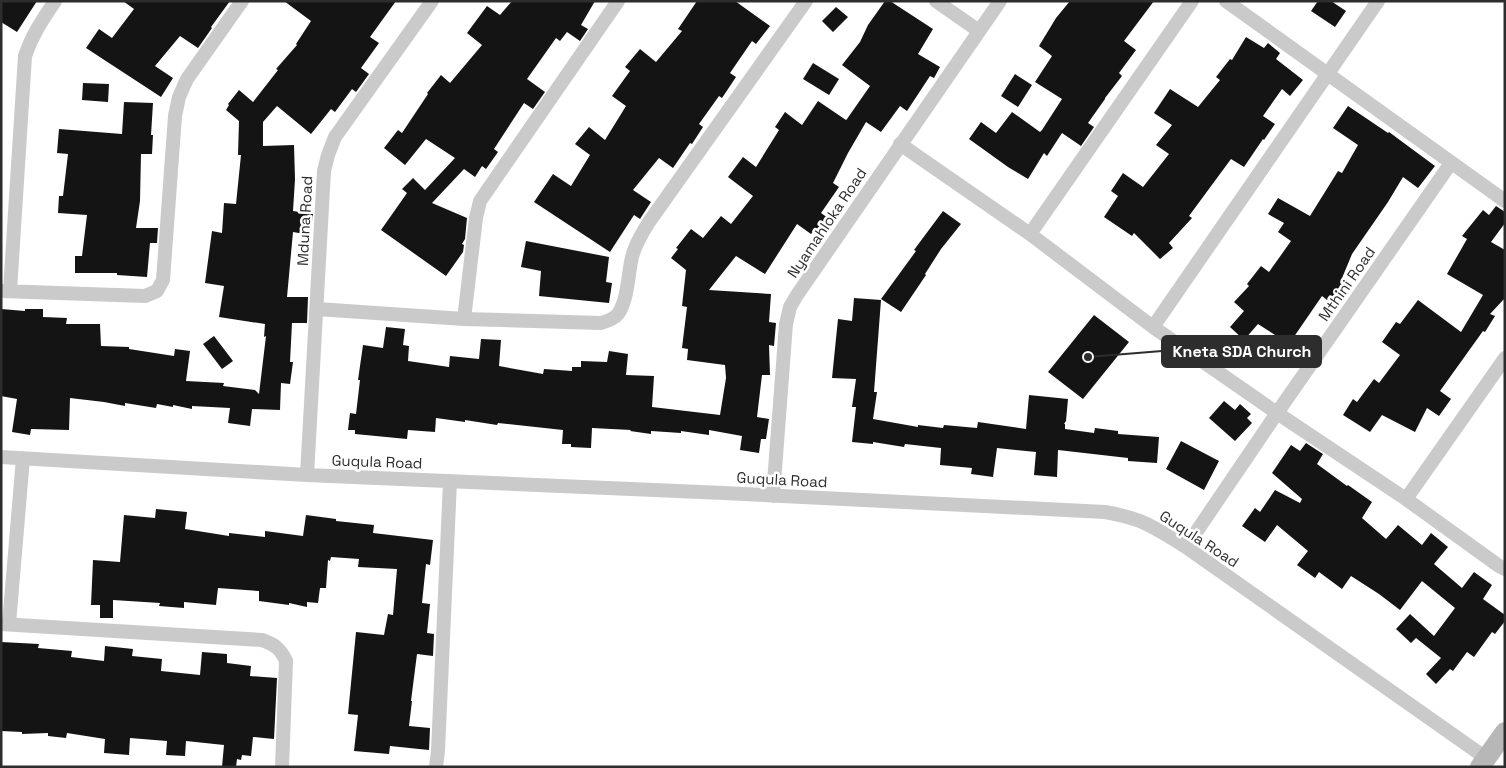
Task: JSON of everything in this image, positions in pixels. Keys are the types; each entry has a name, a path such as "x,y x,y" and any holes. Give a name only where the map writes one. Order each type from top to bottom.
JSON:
{"street":[{"path":"55,1 30,40 25,56 6,291 145,296 158,291 163,280 175,116 179,97 187,79 242,1"},
{"name":"Mduna Road","path":"307,476 324,171 335,136 432,1"},
{"path":"464,319 476,218 480,201 618,1"},
{"path":"317,309 464,319 601,323 610,320 617,315 624,298 633,255 649,222 806,1"},
{"path":"936,1 979,32"},
{"name":"Nyamahloka Road","path":"773,496 786,324 790,307 900,144 1000,1"},
{"path":"1030,234 1192,1"},
{"path":"1226,1 1327,75 1505,200"},
{"path":"1154,327 1378,1"},
{"path":"900,144 1030,234 1154,327 1277,413 1406,499 1498,566 1505,569"},
{"name":"Mthini Road","path":"1186,547 1451,163"},
{"path":"1406,499 1505,358"},
{"name":"Guqula Road","path":"1,457 307,476 1105,512 1139,521 1186,547 1483,762"},
{"path":"23,458 5,624 262,640 271,643 277,647 286,661 282,767"},
{"path":"436,767 450,481"},
{"path":"1483,762 1505,732"}],"building":[{"path":"1,1 37,1 17,32 1,22"},
{"path":"123,1 230,1 198,48 180,36 155,66 173,78 161,97 86,48 99,29 112,38 134,9"},
{"path":"284,1 396,1 370,37 379,43 361,68 369,74 356,92 352,89 335,112 331,109 311,134 277,106 263,122 263,146 294,145 295,179 293,211 313,214 310,235 293,232 287,297 308,297 307,323 292,323 290,362 293,362 290,384 281,383 280,410 252,409 250,426 228,423 230,408 192,406 192,409 157,404 156,408 125,403 125,406 70,398 69,430 31,429 30,435 12,432 17,399 1,396 1,309 25,311 25,309 43,309 43,317 67,318 66,324 100,324 101,346 129,347 129,349 174,356 175,349 190,351 186,381 224,383 223,386 255,390 259,394 266,336 264,337 265,324 219,317 224,286 205,283 212,231 222,233 224,203 236,204 241,155 238,155 239,121 226,110 228,104 239,90 253,102 278,70 276,69 297,45 311,21"},
{"path":"512,1 595,1 581,25 588,29 580,41 567,32 560,41 556,38 527,79 545,92 533,109 524,103 494,149 498,152 486,169 482,166 475,177 464,169 432,203 467,218 465,239 462,244 464,245 463,252 446,276 381,230 407,193 402,189 413,178 425,190 455,158 426,139 405,165 384,148 398,130 402,133 427,93 441,75 450,83 482,45 467,33 487,6 500,15"},
{"path":"697,1 735,1 770,26 756,44 752,41 730,73 736,77 722,98 719,96 699,124 703,127 673,168 659,158 633,190 651,202 640,219 634,215 610,252 534,202 553,174 571,186 590,155 575,144 589,127 605,140 626,106 612,96 630,71 625,67 640,49 656,62 682,31 678,29"},
{"path":"885,1 890,1 933,29 918,54 940,67 934,78 930,76 907,111 900,106 881,132 866,122 833,183 839,187 821,213 828,218 819,231 816,228 811,234 797,224 765,274 736,256 709,290 771,294 769,322 776,323 774,346 769,345 770,375 762,375 757,417 769,419 766,439 761,439 759,453 740,450 742,436 709,430 709,435 681,431 681,433 651,431 651,434 631,430 592,428 591,448 571,447 571,444 562,444 563,430 498,423 497,425 465,420 465,422 436,418 435,432 408,430 407,439 355,434 355,430 348,430 350,413 356,414 363,345 383,348 386,327 405,329 403,345 409,346 408,361 449,367 450,356 479,359 481,339 501,340 499,366 543,374 544,369 572,371 572,367 581,367 581,361 607,362 609,351 628,354 626,375 654,376 652,407 720,415 726,378 725,365 687,360 688,349 682,348 687,307 682,306 686,270 671,258 678,249 676,248 691,229 703,238 721,216 731,224 753,196 728,177 743,157 756,167 779,130 775,127 785,112 802,125 818,101 847,119 870,86 842,65 860,42 868,25"},
{"path":"1070,1 1154,1 1124,41 1136,50 1119,73 1122,76 1088,123 1094,127 1081,146 1062,133 1047,156 1044,153 1028,179 969,139 981,122 996,133 1012,112 1040,132 1042,130 1062,99 1035,82 1052,56 1039,46 1056,18"},
{"path":"1318,1 1331,1 1346,11 1335,27 1311,11"},
{"path":"836,7 848,17 833,32 822,21"},
{"path":"1246,37 1264,48 1268,43 1280,53 1276,59 1303,80 1290,96 1282,89 1263,116 1275,124 1264,140 1244,167 1231,159 1189,216 1192,218 1169,243 1173,248 1160,259 1134,233 1132,236 1104,217 1118,196 1111,191 1123,173 1143,187 1169,154 1156,145 1172,125 1154,113 1170,89 1198,107 1220,80 1216,77 1230,59 1232,60"},
{"path":"813,63 839,79 829,95 803,79"},
{"path":"1015,74 1032,85 1018,107 1001,96"},
{"path":"83,83 109,84 108,102 82,100"},
{"path":"124,102 153,103 152,154 141,154 140,201 136,228 158,228 157,243 150,243 147,277 117,275 117,273 75,273 75,256 82,256 87,215 58,213 59,196 63,196 68,154 57,153 59,129 122,134"},
{"path":"1348,106 1389,132 1435,166 1418,188 1403,177 1352,254 1340,283 1345,287 1332,304 1322,296 1289,344 1258,324 1244,340 1230,327 1244,311 1234,302 1249,286 1247,284 1261,266 1269,272 1291,241 1278,232 1284,223 1268,214 1278,198 1310,216 1338,171 1342,173 1358,145 1333,128"},
{"path":"1496,206 1505,212 1505,223 1491,242 1505,250 1505,298 1490,314 1495,316 1485,332 1483,331 1440,391 1451,399 1439,416 1427,408 1415,432 1382,415 1370,432 1343,415 1353,399 1357,402 1374,379 1379,383 1400,355 1382,342 1396,322 1400,324 1418,300 1461,332 1483,295 1447,274 1467,239 1462,236 1483,210 1489,215"},
{"path":"943,211 961,224 941,249 901,312 881,299"},
{"path":"526,241 609,257 606,282 612,283 609,303 539,296 541,271 521,267"},
{"path":"854,298 881,300 874,392 877,392 873,419 918,427 918,425 943,428 944,425 977,428 978,422 1026,429 1029,395 1068,399 1065,429 1094,433 1095,428 1118,431 1118,434 1159,437 1157,463 1128,461 1128,458 1058,450 1057,477 1034,475 1036,452 997,448 993,477 971,474 972,468 940,465 941,448 905,444 904,447 873,442 873,444 852,442 856,407 852,407 856,379 832,378 838,319 852,321"},
{"path":"1094,315 1129,342 1083,399 1048,372"},
{"path":"214,336 233,361 222,369 203,344"},
{"path":"1224,401 1235,410 1240,404 1251,414 1247,418 1252,423 1235,441 1209,418"},
{"path":"1181,441 1219,461 1204,490 1166,469"},
{"path":"1306,443 1323,454 1317,464 1372,502 1362,518 1386,539 1398,525 1422,545 1431,533 1448,547 1434,564 1462,588 1474,572 1492,585 1483,599 1505,615 1505,621 1495,634 1492,632 1474,657 1467,652 1453,671 1450,669 1436,684 1426,674 1441,658 1416,638 1411,643 1396,629 1410,614 1434,636 1455,608 1422,581 1400,610 1351,576 1342,589 1319,572 1315,578 1297,565 1308,551 1277,525 1265,542 1242,526 1255,508 1260,512 1275,490 1300,503 1302,499 1272,473 1291,445 1300,451"},
{"path":"156,509 187,512 185,529 229,536 229,533 265,537 265,531 303,536 306,515 336,519 336,521 374,525 373,533 433,540 430,565 426,564 422,603 430,604 427,633 434,634 433,656 417,654 409,726 430,728 429,750 390,746 389,754 354,751 358,715 348,714 356,632 384,635 388,614 393,615 397,569 358,567 359,559 331,557 330,561 328,560 326,588 320,588 318,603 307,602 307,607 289,603 289,605 259,601 259,591 218,588 216,605 184,602 184,608 159,606 160,603 113,600 113,618 100,618 100,605 91,605 93,560 120,562 124,515 155,518"},
{"path":"1,642 39,644 38,648 72,651 71,657 104,661 105,646 133,649 132,656 162,659 161,671 200,675 202,652 227,654 227,663 251,666 250,676 277,678 274,739 253,737 251,756 242,755 241,760 237,759 236,767 222,767 224,745 186,741 185,756 166,755 167,741 130,738 129,755 104,753 105,739 67,733 66,738 48,736 48,733 22,734 22,732 1,731"}],"place":[{"name":"Kneta SDA Church","path":"1088,357"}]}
